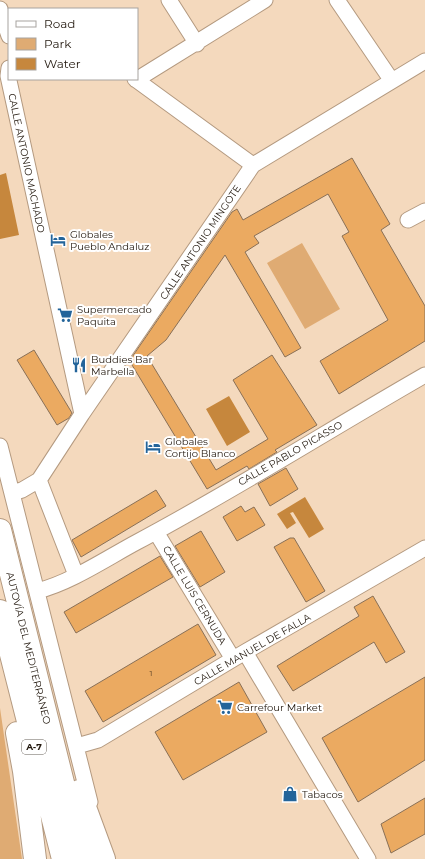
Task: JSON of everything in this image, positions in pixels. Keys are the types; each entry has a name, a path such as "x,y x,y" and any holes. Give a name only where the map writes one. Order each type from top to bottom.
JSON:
{"highway":[{"name":"AUTOVÍA DEL MEDITERRÁNEO","path":"0,530 82,859"},
{"name":"AUTOVÍA DEL MEDITERRÁNEO","path":"0,611 63,859"},
{"path":"6,635 6,677 24,771 35,859"},
{"path":"44,707 64,746 84,808 104,859"}],"street":[{"path":"169,0 197,44"},
{"path":"138,77 197,44 266,0"},
{"path":"337,0 392,81"},
{"path":"0,9 8,33"},
{"name":"CALLE ANTONIO MINGOTE","path":"12,493 22,490 39,480 82,414 253,165 425,61"},
{"name":"CALLE ANTONIO MACHADO","path":"10,80 82,414"},
{"path":"136,80 253,165"},
{"path":"408,220 425,211"},
{"name":"CALLE PABLO PICASSO","path":"37,591 46,589 76,575 156,532 425,374"},
{"path":"0,446 93,814 112,859"},
{"path":"39,480 76,575"},
{"name":"CALLE LUIS CERNUDA","path":"156,532 239,655 368,859"},
{"name":"CALLE MANUEL DE FALLA","path":"77,746 98,740 239,655 425,548"}],"green space":[{"path":"302,243 340,309 305,329 267,263"},
{"path":"0,708 22,859 0,859"}],"water":[{"path":"6,173 19,235 0,239 0,175"},
{"path":"229,396 250,432 227,446 206,409"},
{"path":"305,497 324,529 309,538 293,512 290,513 296,523 287,529 277,514"}],"building":[{"path":"352,158 390,224 381,230 425,306 425,341 339,394 320,361 388,320 342,236 349,232 328,194 254,236 259,243 245,252 301,348 285,357 225,255 166,340 147,356 216,470 268,439 233,380 272,355 317,425 275,450 277,452 249,469 247,466 207,489 132,365 132,357 232,212 237,209 243,220"},
{"path":"34,350 72,413 69,418 57,425 17,360"},
{"path":"286,468 298,489 270,506 258,484"},
{"path":"156,490 166,506 81,557 72,540"},
{"path":"241,506 245,512 254,507 265,525 237,541 223,517"},
{"path":"201,531 225,572 200,587 175,546"},
{"path":"290,538 294,538 325,591 306,602 274,547"},
{"path":"160,556 173,577 76,633 64,612"},
{"path":"373,596 405,652 386,663 374,642 293,691 277,666 359,616 354,607"},
{"path":"198,624 216,655 103,722 85,691"},
{"path":"425,677 425,760 358,802 322,738"},
{"name":"Carrefour Market","path":"239,682 267,732 183,780 155,732"},
{"path":"425,798 425,834 391,853 381,824"}],"place":[{"name":"Globales Pueblo Andaluz","path":"58,240"},
{"name":"Supermercado Paquita","path":"65,315"},
{"name":"Buddies Bar Marbella","path":"79,365"},
{"name":"Globales Cortijo Blanco","path":"153,447"},
{"name":"Carrefour Market","path":"225,707"},
{"name":"Tabacos","path":"290,794"}]}
